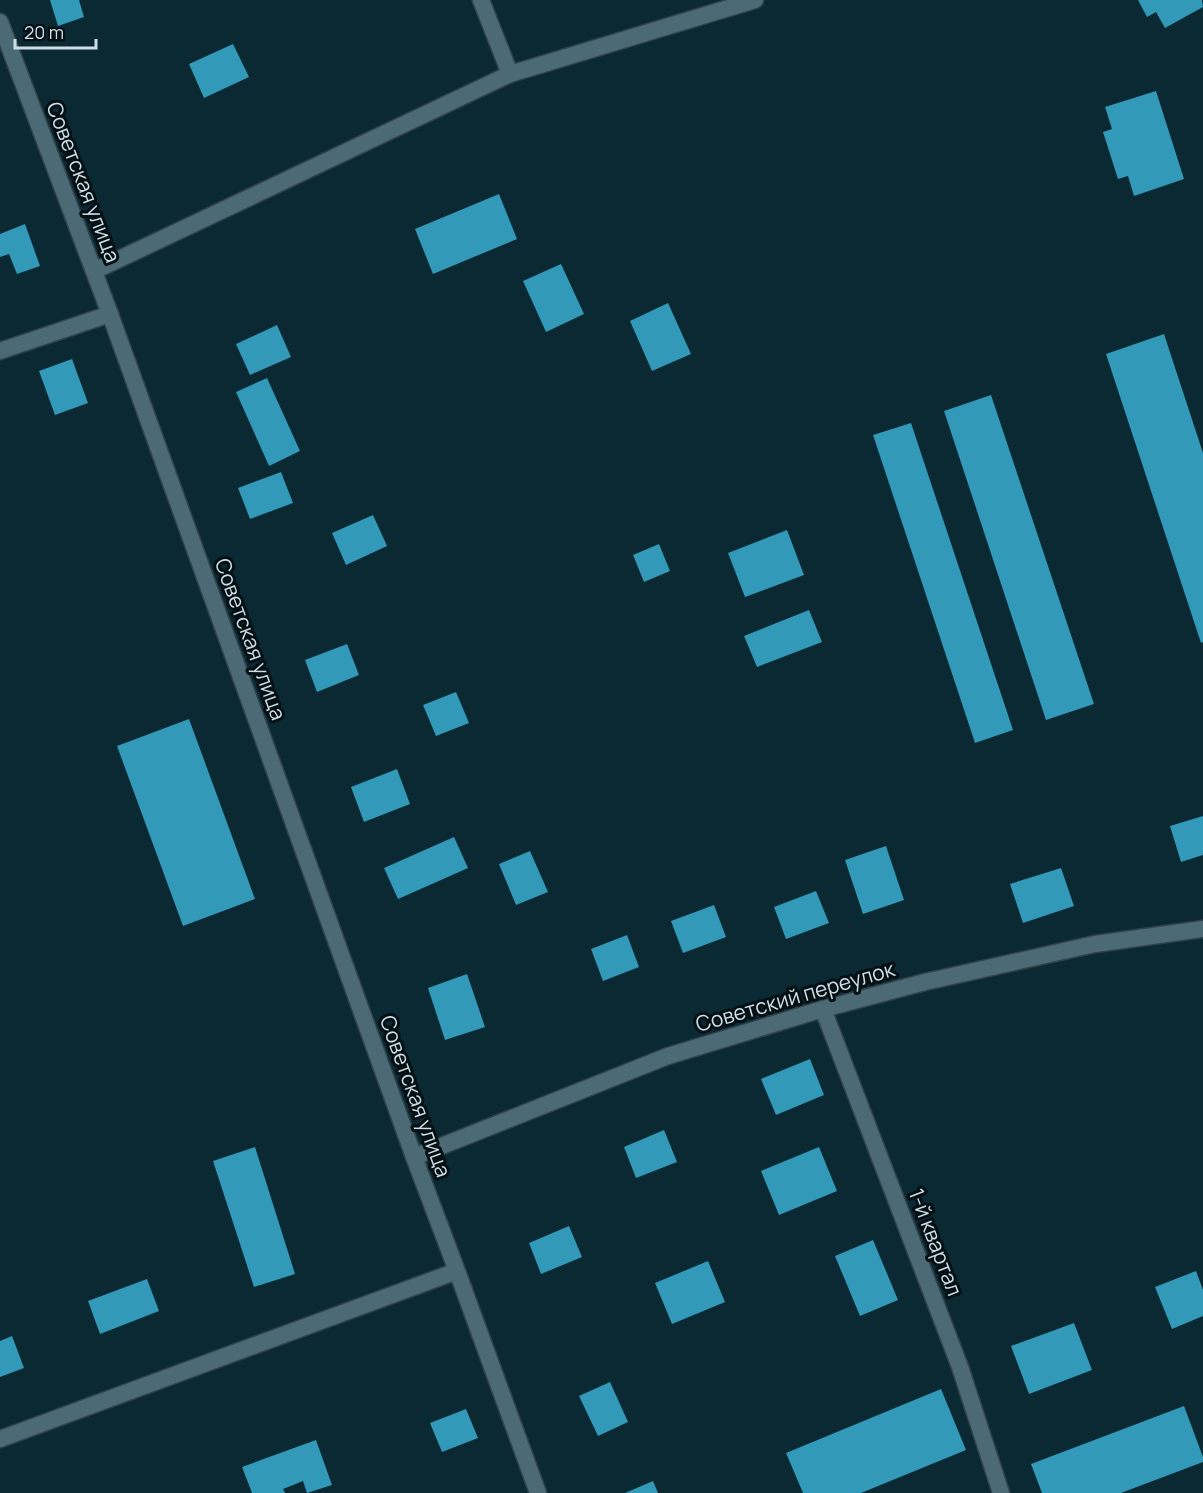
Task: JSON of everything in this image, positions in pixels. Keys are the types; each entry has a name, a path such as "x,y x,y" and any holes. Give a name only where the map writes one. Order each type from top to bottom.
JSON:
{"street":[{"path":"481,0 510,74"},
{"path":"94,271 510,74 755,0"},
{"name":"Советская улица","path":"0,22 110,314 538,1493"},
{"path":"0,351 110,314"},
{"name":"Советский переулок","path":"414,1156 668,1056 823,1008 925,982 1095,944 1203,929"},
{"name":"1-й квартал","path":"823,1008 960,1367 1001,1493"},
{"path":"0,1439 457,1271"}],"building":[{"path":"50,0 79,0 84,17 58,26"},
{"path":"1138,0 1202,0 1203,7 1165,28 1156,12 1147,17"},
{"path":"233,44 249,77 204,98 189,64"},
{"path":"1156,91 1184,179 1134,196 1128,176 1118,179 1103,132 1112,129 1105,107"},
{"path":"499,194 517,239 433,274 415,229"},
{"path":"25,224 40,266 17,274 9,254 0,257 0,234"},
{"path":"561,264 584,314 546,332 523,281"},
{"path":"668,303 691,354 652,371 630,321"},
{"path":"277,325 291,357 250,375 236,344"},
{"path":"1164,334 1203,453 1203,642 1201,643 1106,354"},
{"path":"72,359 88,403 55,415 39,371"},
{"path":"267,378 300,451 269,466 236,392"},
{"path":"991,395 1094,704 1046,720 944,411"},
{"path":"911,423 1013,730 975,743 873,435"},
{"path":"281,472 293,503 250,519 238,488"},
{"path":"373,515 387,546 346,565 332,533"},
{"path":"787,530 804,575 745,597 728,553"},
{"path":"659,544 670,571 644,582 633,555"},
{"path":"809,610 822,642 757,667 744,636"},
{"path":"347,644 359,675 317,692 305,660"},
{"path":"456,692 469,723 436,736 423,705"},
{"path":"189,719 255,899 183,926 117,746"},
{"path":"397,769 410,804 364,822 351,787"},
{"path":"1203,816 1203,855 1181,862 1170,826"},
{"path":"454,837 468,868 398,899 384,868"},
{"path":"886,846 904,900 863,914 845,860"},
{"path":"530,851 548,892 516,905 499,864"},
{"path":"1061,868 1074,906 1023,923 1010,884"},
{"path":"816,891 829,923 786,939 774,907"},
{"path":"714,905 726,937 683,953 671,921"},
{"path":"627,935 639,967 603,981 591,949"},
{"path":"467,974 485,1027 445,1040 428,988"},
{"path":"810,1059 824,1095 776,1115 761,1079"},
{"path":"664,1130 677,1162 636,1178 624,1147"},
{"path":"255,1147 295,1274 254,1287 213,1161"},
{"path":"819,1147 837,1191 779,1215 761,1171"},
{"path":"569,1226 582,1257 541,1274 529,1243"},
{"path":"873,1240 898,1300 860,1316 835,1256"},
{"path":"708,1261 725,1302 672,1324 655,1283"},
{"path":"1196,1271 1203,1290 1203,1316 1172,1329 1155,1287"},
{"path":"147,1279 159,1311 100,1334 88,1301"},
{"path":"1074,1323 1092,1370 1029,1394 1011,1346"},
{"path":"12,1336 24,1368 0,1377 0,1341"},
{"path":"610,1382 628,1422 598,1436 579,1396"},
{"path":"941,1389 966,1450 861,1493 803,1493 786,1453"},
{"path":"1184,1406 1203,1462 1121,1493 1042,1493 1031,1464"},
{"path":"466,1409 478,1438 442,1452 430,1423"},
{"path":"316,1440 332,1485 307,1493 303,1481 283,1489 285,1493 252,1493 242,1467"},
{"path":"653,1481 658,1493 625,1493"}]}
